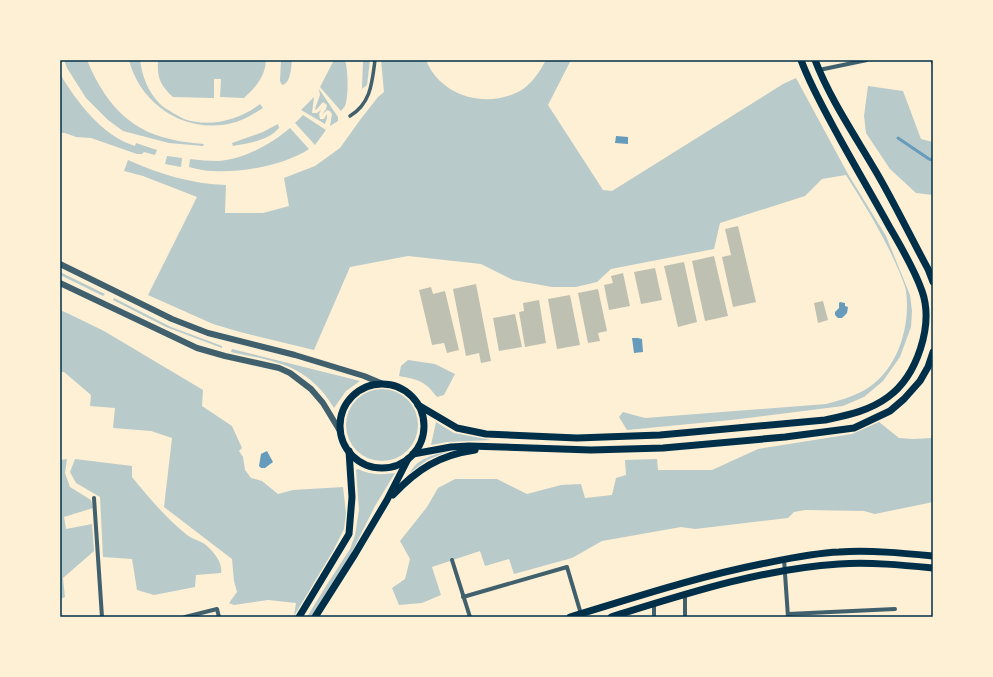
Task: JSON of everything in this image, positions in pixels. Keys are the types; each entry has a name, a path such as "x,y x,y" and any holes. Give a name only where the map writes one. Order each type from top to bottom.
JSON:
{"main road":[{"path":"801,60 821,105 904,252 922,292 925,310 925,329 917,360 908,375 888,397 852,415 825,420 660,435 578,438 486,434 457,428 418,404 403,389 390,384 383,384 372,385 361,389 348,400 341,415 340,431 343,441 349,451 358,460 365,464 380,467 396,465 411,455 451,447 591,450 663,448 785,437 854,428 890,411 904,400 920,381 928,367 933,352"},
{"path":"815,60 843,117 879,178 928,269 933,282"},
{"path":"315,617 387,500 411,455 421,442 424,432 424,423 418,404"},
{"path":"387,500 424,468 438,460 457,453 482,449 515,448"},
{"path":"299,617 349,534 352,497 349,451"},
{"path":"570,617 683,583 784,559 838,552 893,552 933,556"},
{"path":"611,617 739,580 786,571 839,564 894,564 933,568"}],"street":[{"path":"350,116 359,111 366,101 372,83 375,60"},
{"path":"819,70 867,60"},
{"path":"60,264 172,319 208,333 294,355 364,376 383,384"},
{"path":"60,283 197,348 279,368 290,373 311,389 323,403 340,431"},
{"path":"94,498 102,617"},
{"path":"784,559 788,615 895,609"},
{"path":"452,560 470,617"},
{"path":"463,597 567,567 581,614"},
{"path":"685,595 685,617"},
{"path":"654,604 654,617"},
{"path":"185,617 218,609 219,617"}],"shaded area":[{"path":"64,60 87,60 93,74 109,100 118,111 141,128 155,135 183,142 204,144 203,146 169,143 123,131 108,120 86,98 67,68"},
{"path":"129,60 140,60 146,84 152,94 163,107 184,119 204,123 224,121 252,110 260,104 263,108 240,121 218,125 201,125 185,121 169,114 156,104 144,91 135,77"},
{"path":"158,60 266,60 262,77 244,98 220,97 221,79 214,79 214,98 173,97 160,81"},
{"path":"281,60 292,60 289,78 285,84 282,85 280,81"},
{"path":"334,60 345,60 347,70 347,96 345,106 341,111 320,87"},
{"path":"363,60 370,60 367,85 362,89"},
{"path":"381,60 426,60 433,73 443,84 455,91 468,97 496,99 523,89 536,76 546,60 571,60 548,105 603,190 612,191 783,84 796,78 848,174 886,236 910,295 912,311 911,327 900,357 883,381 864,397 843,406 731,420 627,430 619,417 623,412 645,418 826,404 844,399 863,391 875,383 885,373 893,361 904,334 907,305 905,288 899,271 881,234 846,175 822,179 805,196 720,223 714,249 611,269 597,282 576,287 552,287 513,280 481,264 408,256 350,267 314,350 213,324 148,295 197,197 143,176 124,171 128,160 152,170 176,177 201,183 226,185 225,213 263,213 289,206 284,178 315,166 340,148 378,97 384,92"},
{"path":"60,74 74,96 101,126 123,141 135,146 136,143 157,150 155,155 144,152 142,154 137,154 91,138 76,137 65,133 60,133"},
{"path":"868,86 903,91 921,139 933,142 933,195 916,193 890,169 866,133 864,116"},
{"path":"319,89 338,117 338,121 330,126 332,114 330,111 327,110 322,115 327,105 323,102 316,110 315,109 320,95"},
{"path":"314,97 312,113 317,113 321,110 319,114 320,119 324,119 327,114 325,124 301,110"},
{"path":"303,115 326,130 315,145 295,123"},
{"path":"278,124 279,128 264,139 233,146 232,143 263,132"},
{"path":"290,128 309,149 299,155 276,164 237,171 210,171 189,167 190,159 218,161 228,160 247,154 274,140"},
{"path":"167,156 182,158 181,167 165,164"},
{"path":"60,272 105,294 103,296 60,275"},
{"path":"114,298 171,327 222,346 222,348 166,327 113,300"},
{"path":"60,310 104,331 203,390 202,406 232,426 242,448 239,451 243,457 245,470 251,478 262,481 278,494 293,490 343,487 346,513 344,529 333,551 294,616 296,603 268,600 234,605 229,603 237,592 234,581 232,559 164,507 172,438 151,431 113,428 115,408 90,406 91,395 64,372 60,372"},
{"path":"232,349 360,381 346,391 334,408 324,393 313,382 290,367 231,352"},
{"path":"408,360 435,364 455,374 444,395 437,397 425,384 399,376 401,366"},
{"path":"382,389 402,395 412,405 418,425 412,445 402,455 382,461 362,455 352,445 346,425 352,405 362,395"},
{"path":"436,422 454,433 491,440 447,442 431,445"},
{"path":"879,422 899,438 933,438 933,502 875,514 864,511 805,510 794,512 788,518 695,529 681,527 602,541 572,558 514,574 509,559 485,566 480,551 432,567 441,595 422,603 399,605 392,588 405,579 410,559 400,541 427,507 438,488 455,479 497,479 527,494 561,485 581,484 585,498 612,495 616,478 626,475 625,460 657,459 658,470 712,470 758,449 852,434"},
{"path":"449,451 427,460 410,473 417,464 426,458"},
{"path":"67,459 65,473 70,487 91,500 93,508 64,517 66,529 92,524 94,551 63,578 65,597 60,599 60,460"},
{"path":"75,459 132,466 132,477 158,508 187,535 204,543 213,552 220,562 221,573 196,575 195,587 154,595 137,590 132,559 103,557 100,497 76,483 70,472"},
{"path":"358,469 376,474 395,473 375,506 352,552 311,617 307,617 350,549 355,535 359,510 356,470"}],"water":[{"path":"616,136 628,137 628,144 615,143"},
{"path":"840,302 845,303 845,306 848,307 847,313 842,318 838,318 835,315 835,312 839,308"},
{"path":"632,338 642,339 643,352 634,353"},
{"path":"267,451 273,462 265,468 261,468 259,466 261,454"}],"building":[{"path":"738,226 756,302 733,307 722,257 731,255 725,229"},
{"path":"714,256 728,316 705,321 692,261"},
{"path":"684,262 697,322 678,327 664,266"},
{"path":"655,268 662,300 641,304 634,272"},
{"path":"623,273 630,306 609,310 604,285 613,283 611,276"},
{"path":"476,284 491,361 481,363 479,353 466,356 453,289"},
{"path":"431,287 433,294 445,291 459,350 447,353 444,343 432,345 419,290"},
{"path":"598,289 607,331 598,333 600,341 588,343 578,293"},
{"path":"570,295 580,345 557,349 548,299"},
{"path":"539,300 546,343 525,347 519,312 524,311 523,303"},
{"path":"823,301 828,320 818,323 814,303"},
{"path":"515,314 522,347 499,351 493,318"}],"waterway":[{"path":"898,138 929,159 933,160"}]}
